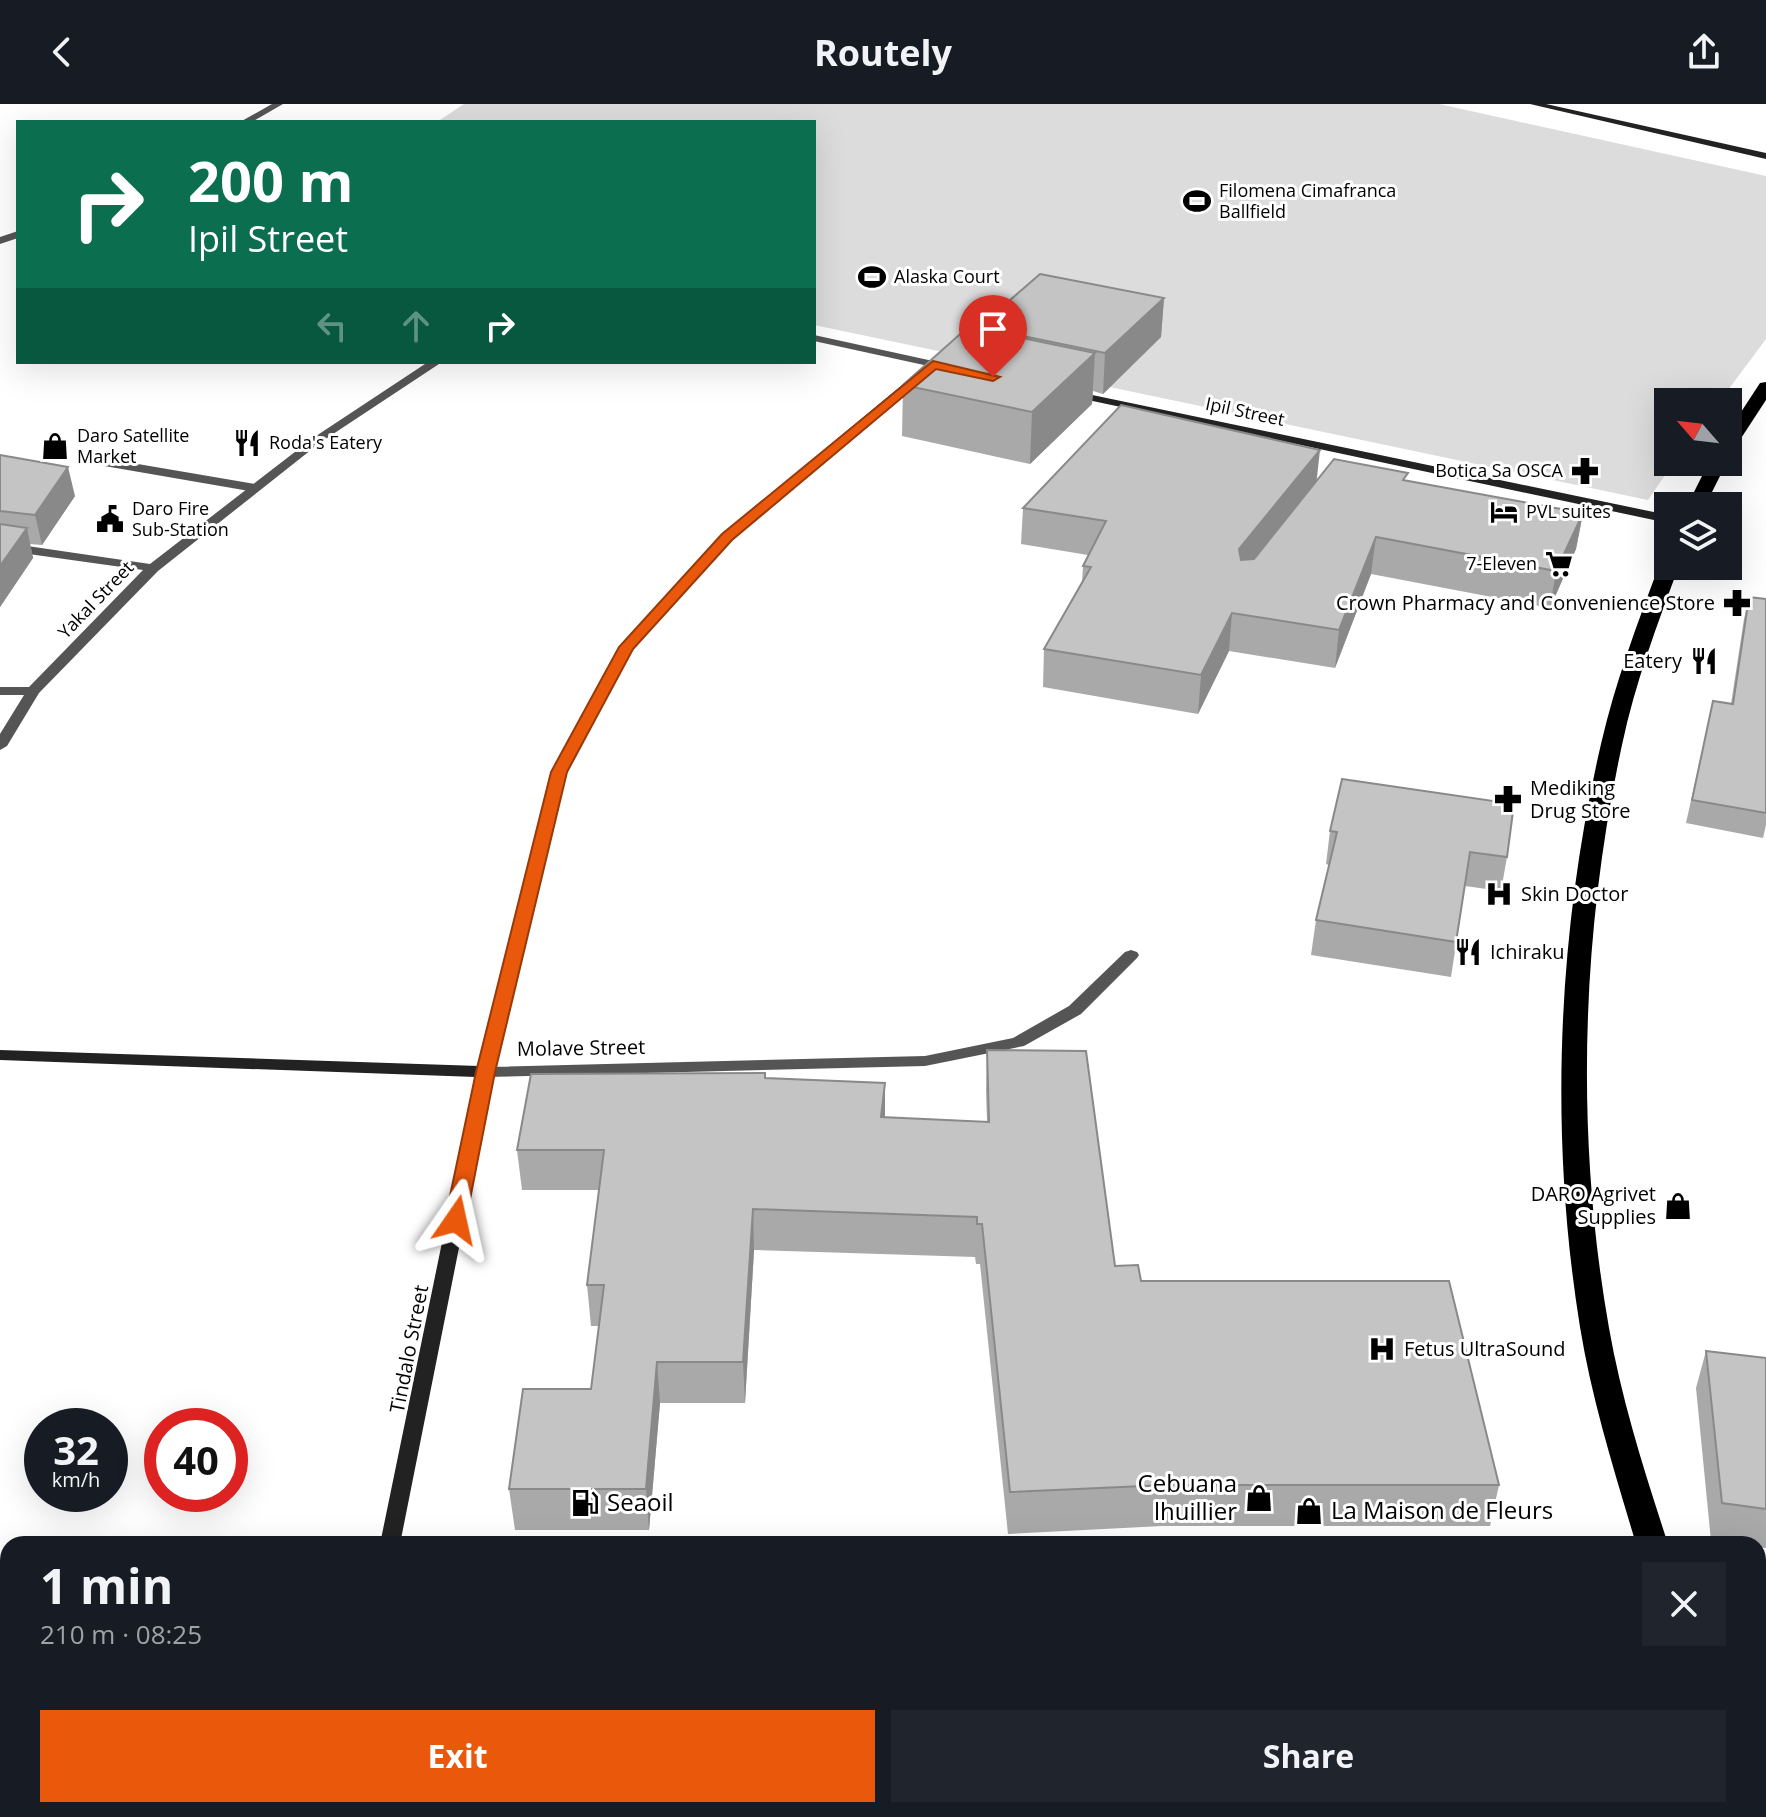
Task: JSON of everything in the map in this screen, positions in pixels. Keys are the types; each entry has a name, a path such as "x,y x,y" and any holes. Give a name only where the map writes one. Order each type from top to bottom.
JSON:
{"highway":[{"path":"1742,424 1766,387"},
{"path":"1650,1536 1617,1427 1590,1300 1576,1168 1576,1021 1586,888 1604,775 1628,675 1664,580"}],"street":[{"path":"249,120 279,104"},
{"path":"1534,104 1766,156"},
{"name":"Tindalo Street","path":"392,1536 486,1072 559,772 627,647 727,537 941,366 816,338"},
{"name":"Yakal Street","path":"0,746 33,691 153,568 317,440 433,364"},
{"name":"Ipil Street","path":"1058,391 1654,516"},
{"path":"1344,464 1353,453"},
{"path":"91,460 255,488"},
{"path":"0,546 153,568"},
{"path":"0,691 33,691"},
{"name":"Molave Street","path":"0,1055 486,1072 925,1061 1018,1042 1075,1010 1131,955"}],"shaded area":[{"path":"464,104 1439,104 1766,176 1766,339 1729,388 1654,388 1654,476 1664,476 1648,500 816,325 816,120 440,120"}],"building":[{"path":"1040,274 1164,298 1105,353 979,327"},
{"path":"968,327 1095,353 1032,412 903,385"},
{"path":"1121,405 1320,450 1239,549 1241,560 1254,559 1334,459 1408,473 1403,480 1583,513 1556,571 1376,537 1339,630 1232,613 1201,675 1044,649 1091,567 1083,566 1106,521 1023,508"},
{"path":"0,455 68,467 35,515 0,511"},
{"path":"0,524 27,528 0,566"},
{"path":"1749,597 1766,599 1766,813 1692,800 1713,701 1733,704"},
{"path":"1342,779 1514,804 1507,857 1470,852 1456,942 1316,920 1337,832 1330,831"},
{"path":"987,1050 1086,1051 1115,1266 1138,1265 1141,1281 1449,1281 1499,1485 1166,1485 1010,1492 982,1224 977,1224 977,1217 753,1209 743,1362 657,1362 646,1489 509,1489 523,1389 591,1389 604,1285 587,1285 604,1150 517,1150 531,1074 765,1073 765,1078 885,1083 881,1117 989,1122"},
{"path":"1706,1351 1766,1358 1766,1509 1722,1503"}],"place":[{"name":"Filomena Cimafranca Ballfield","path":"1197,201"},
{"name":"Alaska Court","path":"872,277"},
{"name":"Roda's Eatery","path":"247,443"},
{"name":"Daro Satellite Market","path":"55,446"},
{"name":"Botica Sa OSCA","path":"1585,471"},
{"name":"PVL suites","path":"1504,512"},
{"name":"Daro Fire Sub-Station","path":"110,519"},
{"name":"7-Eleven","path":"1559,564"},
{"name":"Crown Pharmacy and Convenience Store","path":"1737,603"},
{"name":"Eatery","path":"1704,661"},
{"name":"Mediking Drug Store","path":"1508,799"},
{"name":"Skin Doctor","path":"1499,894"},
{"name":"Ichiraku","path":"1468,952"},
{"name":"DARO Agrivet Supplies","path":"1678,1206"},
{"name":"Fetus UltraSound","path":"1382,1349"},
{"name":"Cebuana lhuillier","path":"1259,1498"},
{"name":"Seaoil","path":"585,1503"},
{"name":"La Maison de Fleurs","path":"1309,1511"}],"route":[{"path":"456,1220 486,1072 559,772 627,647 727,537 933,364 993,377"}]}
